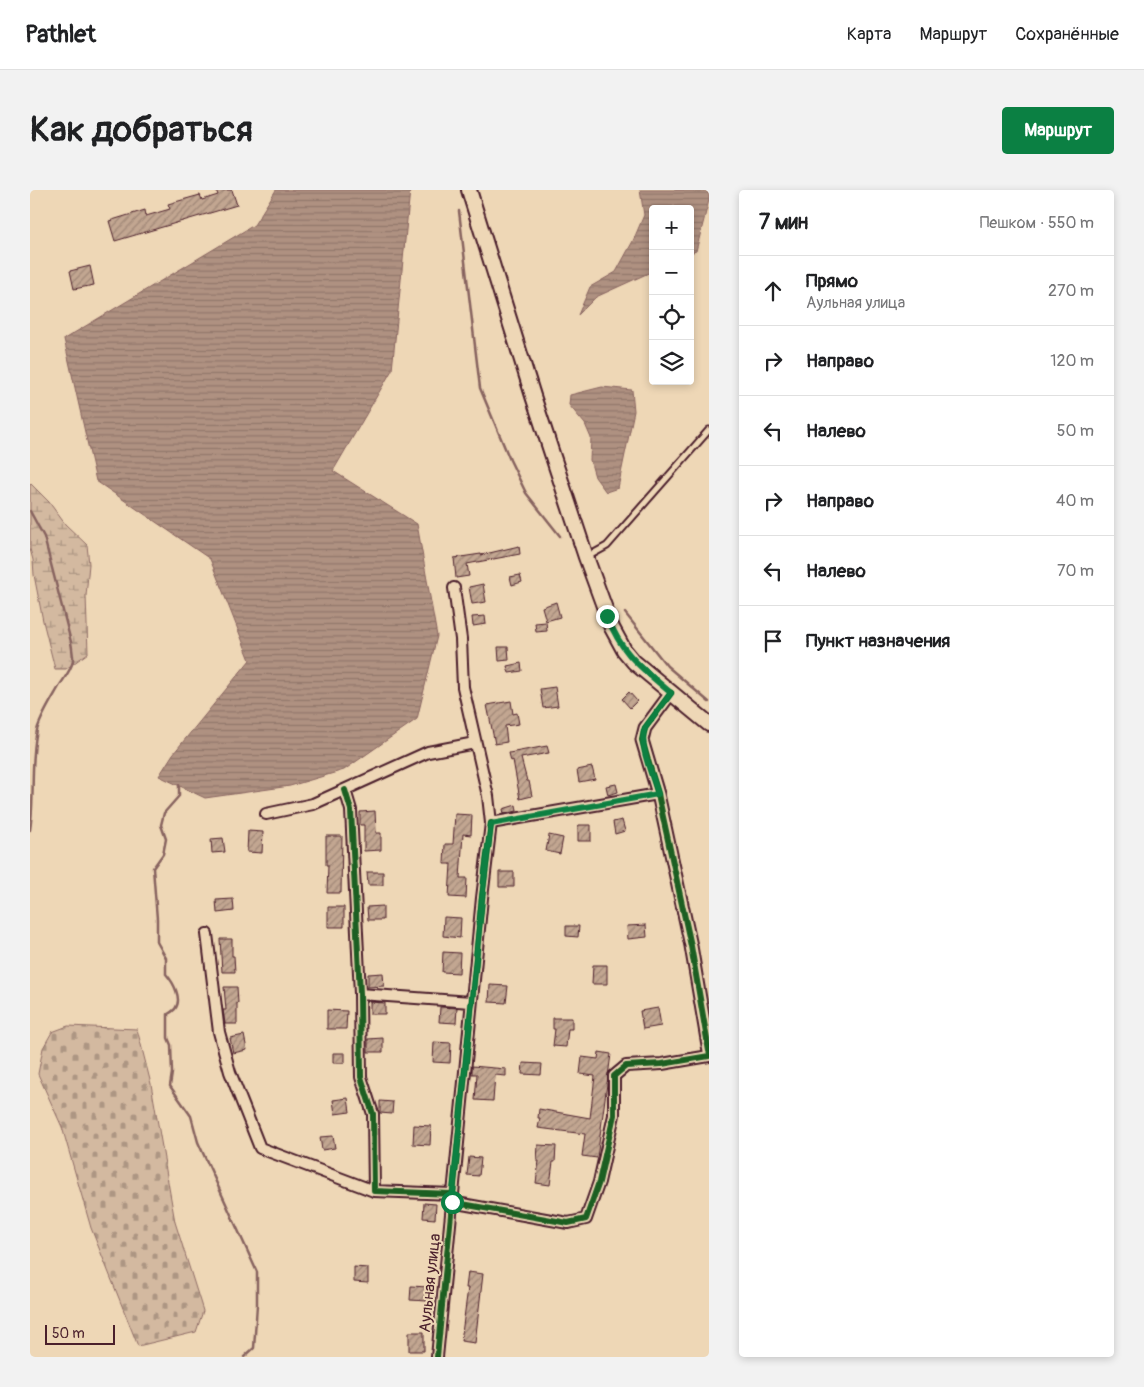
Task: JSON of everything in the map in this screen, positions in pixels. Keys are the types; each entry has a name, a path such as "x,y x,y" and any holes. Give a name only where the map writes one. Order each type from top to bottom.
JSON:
{"main road":[{"path":"469,190 533,396 586,557 617,639 634,662 709,724"}],"street":[{"name":"Аульная улица","path":"436,1357 471,1002 491,824 488,796 462,687 461,638 454,588"},
{"path":"671,693 645,728 642,740 658,794 694,964 709,1052"},
{"path":"266,814 312,804 428,752 475,742"},
{"path":"345,790 351,810 360,994 361,1077 373,1114 374,1191"},
{"path":"491,824 658,794"},
{"path":"207,934 219,1032 230,1072 260,1148 374,1191 452,1198 568,1223 586,1219 600,1182 614,1115 614,1076 626,1066 662,1064 709,1056"},
{"path":"360,994 471,1002"}],"lane":[{"path":"586,557 607,546 709,430"}],"green space":[{"path":"30,483 49,502 65,524 87,545 89,564 86,596 88,653 66,669 55,669 34,575 30,549"},
{"path":"68,1026 137,1029 151,1084 175,1222 203,1311 196,1332 138,1346 91,1228 62,1127 38,1074 43,1048 52,1032"}],"shaded area":[{"path":"276,190 410,190 392,370 333,471 417,524 437,636 417,719 344,770 290,786 205,798 159,776 173,754 250,660 210,559 96,481 64,339 254,225"},
{"path":"640,190 709,190 709,200 696,251 694,252 694,205 649,205 649,273 596,297 578,315 590,287 616,272 633,241 644,215"},
{"path":"602,387 632,390 634,411 618,488 606,492 595,477 590,460 591,438 585,424 569,405 570,395"}],"building":[{"path":"216,190 232,190 237,205 115,241 109,221 145,210 146,216 170,209 168,204 200,195 202,200 218,195"},
{"path":"90,266 94,285 74,289 70,271"},
{"path":"519,546 520,554 467,564 469,576 456,578 454,558 481,555"},
{"path":"520,575 522,582 512,585 510,577"},
{"path":"483,584 486,602 472,604 469,587"},
{"path":"556,602 560,617 546,621 542,607"},
{"path":"485,616 486,624 473,626 472,617"},
{"path":"546,622 547,631 536,632 535,623"},
{"path":"498,647 508,647 509,660 499,661"},
{"path":"521,663 522,671 509,673 507,666"},
{"path":"555,687 558,706 543,708 540,689"},
{"path":"629,692 637,701 630,708 622,699"},
{"path":"511,701 513,714 517,713 519,724 505,726 507,742 495,744 487,705"},
{"path":"547,746 549,753 521,758 532,796 520,799 513,760 511,761 509,753"},
{"path":"592,767 595,779 579,782 577,770"},
{"path":"616,784 618,792 608,795 606,786"},
{"path":"516,805 517,811 504,814 503,809"},
{"path":"375,811 376,833 381,833 381,850 364,851 364,825 360,825 360,812"},
{"path":"455,814 472,815 471,835 463,834 460,878 467,878 466,898 449,897 451,864 444,864 445,844 453,844"},
{"path":"622,820 625,831 615,834 613,822"},
{"path":"578,825 591,825 591,841 578,841"},
{"path":"248,831 263,832 262,853 247,852"},
{"path":"549,835 563,838 560,854 546,851"},
{"path":"326,836 342,836 341,893 327,893"},
{"path":"223,838 225,852 212,853 211,839"},
{"path":"367,872 383,872 383,885 368,885"},
{"path":"499,872 514,872 514,887 499,887"},
{"path":"233,899 234,911 217,913 216,900"},
{"path":"383,906 383,920 368,920 367,907"},
{"path":"328,907 344,907 344,927 328,927"},
{"path":"444,917 461,918 460,938 443,936"},
{"path":"646,925 647,937 628,939 627,926"},
{"path":"566,926 579,926 578,937 566,936"},
{"path":"220,939 232,939 232,956 234,956 235,972 222,972"},
{"path":"443,952 460,953 459,973 442,972"},
{"path":"593,965 607,965 607,984 592,984"},
{"path":"383,973 384,986 368,987 368,974"},
{"path":"490,985 508,986 506,1003 489,1002"},
{"path":"224,987 237,987 237,1024 225,1024 223,1010 226,1010"},
{"path":"370,1002 385,1003 385,1014 370,1014"},
{"path":"440,1007 457,1008 456,1023 439,1022"},
{"path":"658,1008 661,1026 643,1029 640,1011"},
{"path":"327,1010 347,1011 346,1029 327,1029"},
{"path":"553,1018 572,1018 572,1029 568,1029 566,1047 553,1046 555,1029 553,1029"},
{"path":"244,1035 247,1050 233,1053 230,1038"},
{"path":"383,1038 383,1052 368,1052 368,1039"},
{"path":"434,1042 451,1043 450,1063 433,1062"},
{"path":"599,1052 611,1054 597,1158 582,1156 585,1134 538,1128 540,1118 538,1118 539,1109 590,1118 595,1076 580,1074 582,1057 598,1059"},
{"path":"333,1053 345,1053 345,1063 333,1063"},
{"path":"523,1063 542,1064 541,1075 522,1074"},
{"path":"472,1066 506,1069 506,1076 495,1075 493,1101 475,1100 477,1074 472,1074"},
{"path":"348,1098 350,1112 335,1114 333,1100"},
{"path":"380,1101 393,1102 392,1114 380,1113"},
{"path":"414,1125 431,1126 430,1145 413,1144"},
{"path":"333,1136 335,1148 322,1150 320,1137"},
{"path":"538,1145 556,1146 550,1185 536,1183 539,1161 537,1161"},
{"path":"469,1157 481,1158 479,1176 467,1175"},
{"path":"424,1203 436,1204 435,1219 423,1218"},
{"path":"354,1267 368,1268 368,1283 354,1282"},
{"path":"468,1272 483,1274 475,1343 461,1341 468,1288 466,1288"},
{"path":"411,1286 428,1287 427,1301 410,1300"},
{"path":"409,1332 424,1332 424,1351 409,1351"}],"waterway":[{"path":"459,211 480,388 526,493 560,536"},
{"path":"30,511 44,537 71,642 73,661 44,712 37,730 30,830"},
{"path":"625,613 667,666 709,702"},
{"path":"179,785 179,796 164,813 161,825 166,839 163,854 153,868 157,942 166,958 166,974 178,996 175,1009 168,1014 168,1038 171,1045 172,1073 170,1086 191,1116 198,1142 257,1272 254,1348 244,1357"}],"cycle path":[{"path":"671,693 645,728 642,740 658,794 691,946 709,1051"},
{"path":"345,790 351,810 360,994 361,1077 373,1114 374,1191 452,1194"},
{"path":"437,1357 491,823"},
{"path":"451,1202 568,1223 586,1219 599,1182 614,1115 614,1076 626,1066 662,1064 709,1056"}],"route":[{"path":"452,1202 491,824 658,794 642,740 645,728 671,693 634,662 624,650 607,616"}]}
